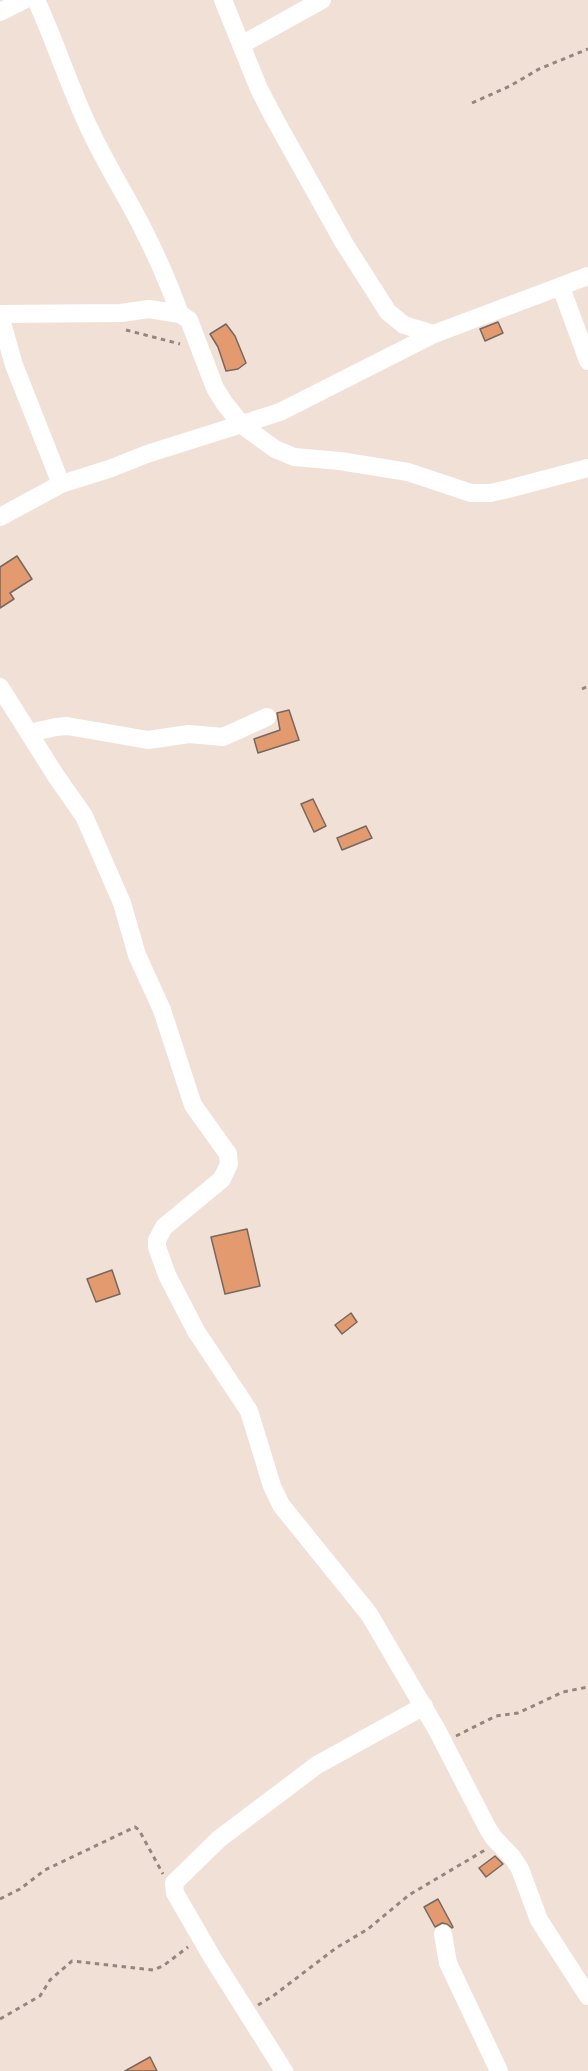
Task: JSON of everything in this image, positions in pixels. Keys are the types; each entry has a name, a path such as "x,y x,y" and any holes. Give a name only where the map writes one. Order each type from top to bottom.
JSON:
{"street":[{"path":"0,12 24,0"},
{"path":"36,0 84,117 141,224 168,281 180,314"},
{"path":"223,0 259,89 375,294 388,312 404,325 434,334"},
{"path":"241,45 322,0"},
{"path":"0,517 61,484 280,412 434,334 588,276"},
{"path":"561,287 588,361"},
{"path":"61,484 14,365 0,315 122,313 148,309 180,314 189,320 214,388 242,425 274,449 294,457 340,460 408,472 471,493 490,493 588,468"},
{"path":"0,687 84,816 97,842 122,903 137,955 162,1010 193,1105 228,1154 229,1164 222,1179 164,1227 159,1234 157,1247 164,1267 196,1331 249,1411 272,1486 281,1505 369,1614 424,1706 488,1829 520,1869 539,1920 588,1996"},
{"path":"29,734 67,726 148,740 189,734 223,737 267,717"},
{"path":"284,2071 201,1938 175,1893 174,1883 219,1839 317,1766 424,1706"},
{"path":"443,1934 448,1963 500,2071"}],"path":[{"path":"472,103 510,86 539,69 588,49"},
{"path":"122,329 200,349"},
{"path":"582,689 588,687"},
{"path":"437,1731 451,1736 459,1735 496,1716 518,1713 563,1692 588,1687"},
{"path":"0,1899 20,1889 45,1870 135,1827 139,1830 175,1893"},
{"path":"246,2012 273,1996 336,1948 368,1929 409,1895 484,1851 500,1845"},
{"path":"0,2019 40,1996 50,1980 72,1961 153,1970 163,1966 201,1938"}],"building":[{"path":"498,322 503,333 485,341 480,329"},
{"path":"226,324 235,336 246,363 238,369 226,371 218,347 210,334"},
{"path":"17,556 32,579 10,593 14,599 0,608 0,567"},
{"path":"289,710 299,740 258,753 254,739 280,730 277,713"},
{"path":"313,799 326,826 314,832 301,804"},
{"path":"366,826 372,838 342,850 337,838"},
{"path":"247,1229 260,1286 225,1294 211,1237"},
{"path":"112,1270 120,1294 96,1302 87,1279"},
{"path":"351,1313 357,1322 342,1334 335,1325"},
{"path":"495,1856 503,1864 486,1877 479,1868"},
{"path":"438,1899 452,1928 442,1923 435,1927 424,1907"},
{"path":"150,2057 157,2071 125,2071"}]}
